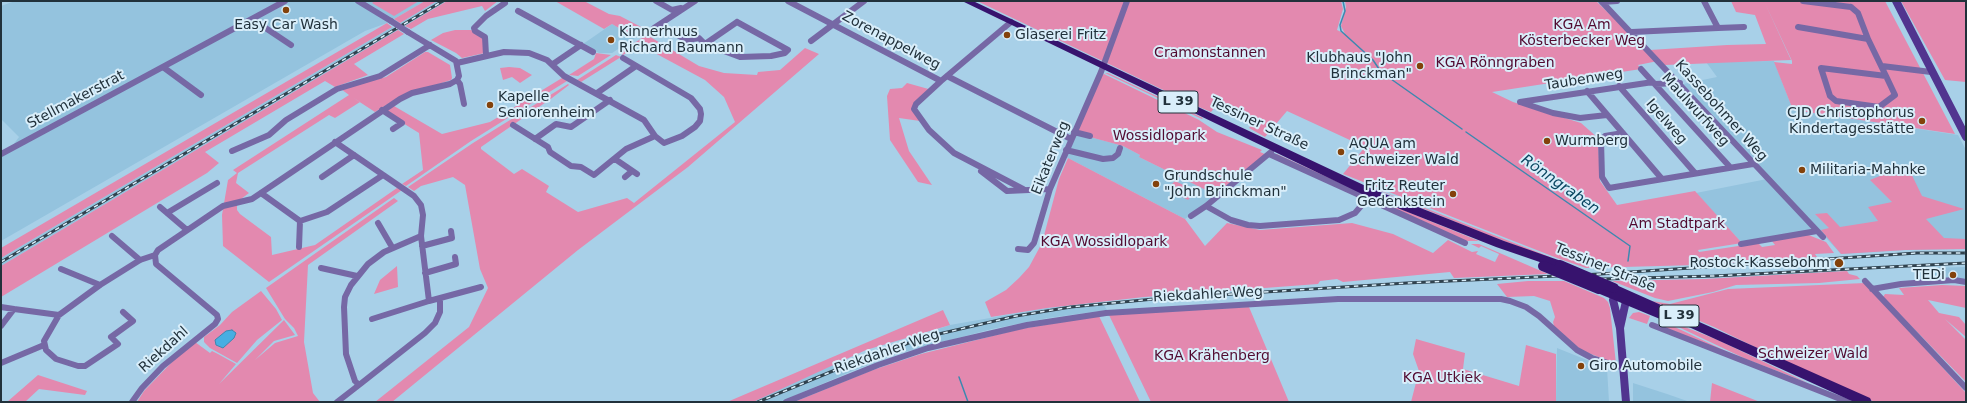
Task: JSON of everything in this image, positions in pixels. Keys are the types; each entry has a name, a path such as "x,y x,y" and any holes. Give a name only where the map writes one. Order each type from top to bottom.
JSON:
{"main road":[{"name":"Tessiner Straße","path":"966,1 1008,25 1272,151 1500,244 1560,265 1628,297 1863,401"},
{"path":"1896,1 1931,72 1966,136"},
{"name":"Tessiner Straße","path":"1500,244 1543,266 1599,289 1615,291"},
{"path":"1615,291 1613,300 1615,314 1620,328 1626,402"},
{"path":"1620,328 1628,297"}],"street":[{"name":"Stellmakerstrat","path":"1,154 285,1"},
{"path":"358,1 457,63 486,55 510,51 540,56 553,64 564,76 644,120 655,136 664,143 682,136 696,127 700,121 700,109 691,98 623,58"},
{"path":"656,1 672,10 683,9"},
{"path":"654,28 695,1"},
{"name":"Zorenappelweg","path":"788,1 941,81"},
{"path":"811,41 864,1"},
{"name":"Eikaterweg","path":"1018,249 1028,250 1034,243 1050,189 1101,70 1127,1"},
{"path":"1601,2 1617,1"},
{"path":"1704,1 1718,28"},
{"path":"1803,1 1851,4 1858,13 1868,39 1887,76 1895,96 1881,106 1872,106 1832,98 1820,69 1826,68 1887,76"},
{"name":"Kassebohmer Weg","path":"1601,2 1680,82 1753,164 1823,237"},
{"path":"486,55 485,37 475,31 474,28 486,16 505,3"},
{"path":"518,11 593,52"},
{"path":"252,19 291,45"},
{"path":"659,25 687,40 699,38 705,44 727,54 740,57 771,56 785,53 788,50 737,22 705,44"},
{"path":"535,27 541,23"},
{"path":"1008,25 941,81 916,104 914,109 920,120 943,145 976,166 1004,189 1011,191 1023,189 1050,189"},
{"path":"1632,32 1744,27"},
{"path":"1798,28 1868,39"},
{"path":"553,64 581,45"},
{"path":"232,151 268,135 286,120 337,89 380,76 430,46"},
{"path":"123,312 134,321 110,337 118,344 85,366 78,366 56,359 48,353 44,345 49,330 59,315 100,285 140,260 155,256 164,245 223,206 246,201 261,193 382,110 408,95 450,84 457,80 459,76 457,63"},
{"path":"597,93 636,66"},
{"path":"1882,66 1931,72"},
{"path":"163,67 202,95"},
{"name":"Maulwurfweg","path":"1641,69 1730,167"},
{"path":"947,76 1071,139"},
{"path":"457,80 460,84 464,104"},
{"name":"Taubenweg","path":"1607,115 1580,118 1553,113 1525,105 1520,102 1619,86 1680,82"},
{"name":"Igelweg","path":"1619,86 1695,173"},
{"path":"1587,91 1662,179"},
{"path":"534,139 556,124 571,128 610,100"},
{"path":"382,110 402,123 393,129"},
{"path":"513,125 548,147 550,152 571,166 577,166 594,175 626,149 655,136"},
{"path":"1074,132 1089,136 1084,142"},
{"path":"1623,133 1605,136 1601,140 1602,177 1609,188 1753,164"},
{"path":"331,144 354,155 417,198 421,205 423,215 421,236 429,301"},
{"path":"1066,150 1103,159 1113,158 1118,154 1120,148"},
{"path":"1191,216 1206,206 1272,151"},
{"name":"Tessiner Straße","path":"1272,151 1464,243"},
{"path":"322,177 354,155"},
{"path":"615,159 634,173 625,176"},
{"path":"300,221 327,212 383,175"},
{"path":"167,213 217,183"},
{"path":"261,193 300,221"},
{"path":"1206,206 1231,220 1248,225 1260,226 1339,220 1355,212 1368,198"},
{"path":"160,207 187,230"},
{"path":"299,247 300,221"},
{"path":"378,224 392,247"},
{"path":"422,246 452,238 451,231"},
{"path":"1742,244 1817,231"},
{"path":"112,236 140,260"},
{"path":"359,385 355,381 346,354 343,315 345,297 357,276 368,264 392,247 421,236"},
{"name":"Riekdahl","path":"132,402 142,388 162,366 218,321 217,315 156,264 155,256"},
{"path":"425,273 456,263"},
{"path":"60,268 100,285"},
{"path":"321,268 357,276"},
{"path":"1872,289 1901,284 1954,280 1966,282"},
{"path":"1865,281 1966,388"},
{"path":"372,319 429,301 481,287"},
{"path":"337,402 435,324 440,312 440,298"},
{"name":"Riekdahler Weg","path":"786,402 878,365 928,348 1027,324 1106,312 1338,299 1493,299 1510,301 1526,307 1539,316 1578,350 1598,360 1624,368"},
{"path":"1,307 59,315"},
{"path":"1,326 14,309"},
{"path":"1652,325 1848,402"},
{"path":"1,364 44,345"}],"shaded area":[{"path":"15,1 425,1 387,23 365,31 1,241 1,156 7,153 19,137 1,119 1,6"},
{"path":"437,1 447,1 405,26 400,23"},
{"name":"Kinnerhuus Richard Baumann","path":"612,24 635,38 612,53 599,53 583,44"},
{"path":"392,27 398,30 1,266 1,258"},
{"path":"1774,61 1793,110 1958,135 1966,150 1966,249 1906,250 1841,254 1683,84 1717,77 1706,62"},
{"name":"Grundschule \"John Brinckman\"","path":"1075,133 1123,146 1140,155 1139,157 1218,196 1185,219 1068,158 1063,157"},
{"path":"1767,179 1816,230 1742,243 1696,193"},
{"path":"1966,267 1966,280 1933,279 1923,268"},
{"path":"1102,302 1107,310 1048,318 992,329 897,354 857,369 780,402 746,402 834,364 950,325 1047,308"},
{"path":"1557,348 1607,368 1609,402 1556,402"},
{"path":"1633,383 1667,394 1690,402 1633,402"}],"green space":[{"path":"375,1 419,1 394,16 372,3"},
{"path":"425,1 437,1 400,23 394,19"},
{"path":"447,1 498,1 485,11 482,6 428,19 411,29 405,26"},
{"path":"555,1 584,1 609,14 620,16 645,29 634,37 612,24 604,29"},
{"path":"977,1 1341,1 1343,9 1337,30 1345,34 1341,26 1346,7 1345,1 1596,1 1658,61 1638,65 1641,69 1492,92 1513,102 1581,123 1598,138 1600,181 1617,205 1695,191 1742,243 1698,250 1699,252 1758,243 1762,247 1775,245 1771,240 1806,234 1826,242 1834,253 1815,254 1817,257 1697,265 1586,268 1343,174 1365,147 1287,111 1265,137 1249,128 1255,121 1218,104 1211,112 1199,107"},
{"path":"1731,1 1764,1 1791,60 1665,65 1650,50 1766,44 1755,15 1736,12"},
{"path":"1764,1 1885,1 1955,134 1793,110 1774,62 1792,64 1792,61"},
{"path":"1901,1 1966,1 1966,82 1945,80"},
{"path":"387,23 392,27 1,258 1,248"},
{"path":"398,30 404,34 354,64 368,75 335,87 325,81 205,152 219,163 207,173 1,297 1,266"},
{"path":"455,30 471,30 483,37 485,53 462,58 456,53 431,40 443,33"},
{"path":"647,35 699,66 724,73 757,75 758,72 780,70 805,48 819,54 688,167 578,250 392,402 375,402 469,327 488,288 480,269 465,185 453,177 421,186 414,191 408,187 473,143 568,84 569,85 552,98 481,147 481,149 514,174 522,169 549,186 546,192 578,212 627,198 634,203 735,122 724,97 705,80 640,45 623,55 620,52"},
{"path":"425,52 428,52 450,65 451,80 401,96 375,112 360,102 335,118 329,115 238,173 236,183 249,193 237,202 237,210 240,214 271,237 272,255 315,245 397,188 402,190 269,282 223,246 222,215 228,180 237,173 233,170 349,95 341,89 386,77"},
{"path":"596,53 611,55 578,76 569,75 594,59"},
{"path":"616,55 621,57 581,82 577,80"},
{"path":"500,68 520,68 532,75 520,83 512,77 503,80"},
{"path":"1105,73 1108,73 1203,118 1202,119"},
{"name":"Wossidlopark","path":"1104,74 1199,120 1217,132 1262,150 1260,152 1267,155 1216,195 1139,157 1140,155 1123,146 1075,133 1102,75"},
{"path":"562,78 567,81 471,141 406,186 402,184 423,170 419,133 385,112 394,106 442,134 490,122"},
{"path":"907,83 932,90 916,104 920,121 899,118 909,151 932,185 918,182 890,140 887,96 890,89 902,88"},
{"path":"1277,154 1371,197 1479,241 1465,241 1274,155"},
{"name":"KGA Wossidlopark","path":"1068,158 1185,219 1205,246 1227,223 1260,230 1352,223 1393,234 1433,253 1448,240 1472,252 1478,251 1476,254 1495,262 1499,254 1481,246 1479,248 1471,244 1479,244 1548,274 1454,278 1450,272 1343,282 1337,279 1320,281 1318,284 1144,297 1047,308 991,317 985,302 1006,290 1019,278 1029,267 1042,243 1059,179"},
{"path":"1907,165 1922,196 1964,209 1926,219 1944,238 1966,239 1966,249 1906,250 1841,254 1821,230 1829,228 1815,214 1827,213 1840,227 1878,221 1868,207 1892,202 1870,180"},
{"path":"1175,181 1196,191 1188,200 1167,189"},
{"path":"1361,183 1550,257 1549,258 1485,234"},
{"path":"394,198 398,201 308,265 304,342 313,393 320,402 137,402 144,391 173,361 195,342 210,353 212,351 236,364 219,384 284,320 295,335 274,341 255,360 275,343 298,336 294,328 285,319 266,288"},
{"path":"397,266 398,287 374,294 380,280"},
{"path":"1847,271 1849,274 1857,276 1860,279 1819,283 1736,285 1713,292 1668,301 1655,298 1612,281 1704,279"},
{"path":"1528,281 1564,281 1604,298 1608,302 1610,308 1616,364 1581,350 1554,326 1553,322 1555,317 1550,301 1534,296 1507,297 1497,284"},
{"name":"Schweizer Wald","path":"1865,283 1966,393 1966,402 1875,402 1806,372 1714,327 1652,301 1670,304 1728,289"},
{"path":"1942,285 1966,286 1966,308 1928,300 1939,313 1959,317 1966,325 1966,337 1945,319 1966,340 1966,382 1883,297 1885,294 1904,295 1899,288"},
{"path":"261,291 276,309 282,320 257,340 237,363 210,348 204,342 204,337 220,325 232,312"},
{"name":"KGA Krähenberg","path":"1249,307 1289,402 1151,402 1109,315"},
{"path":"943,310 950,325 866,350 753,402 727,402"},
{"path":"1639,312 1650,316 1647,324 1629,318 1633,313"},
{"path":"1649,313 1718,340 1808,383 1746,359"},
{"path":"1099,316 1140,402 794,402 870,371 921,354 1020,329"},
{"path":"1660,320 1732,354 1664,327 1659,323"},
{"name":"KGA Utkiek","path":"1416,339 1465,353 1463,369 1519,386 1526,345 1556,354 1556,402 1411,402 1419,371 1413,354"},
{"path":"38,375 87,391 85,395 39,389 25,402 7,402"},
{"path":"1712,383 1760,402 1710,402"}],"water":[{"path":"232,330 236,333 234,338 223,348 216,345 215,340 226,331"}],"waterway":[{"name":"Rönngraben","path":"1343,1 1345,11 1340,25 1341,31 1373,60 1381,72 1462,129"},
{"name":"Rönngraben","path":"1466,132 1630,246 1628,261"},
{"path":"959,377 968,402"}],"railway":[{"path":"1,262 443,1"},
{"path":"758,402 857,361 926,337 1016,316 1071,307 1154,299 1407,283 1600,274 1917,253 1966,253"},
{"path":"1602,279 1714,276 1966,263"}],"place":[{"name":"Easy Car Wash","path":"286,10"},
{"name":"Glaserei Fritz","path":"1007,35"},
{"name":"Kinnerhuus Richard Baumann","path":"611,40"},
{"name":"Klubhaus \"John Brinckman\"","path":"1420,66"},
{"name":"Kapelle Seniorenheim","path":"490,105"},
{"name":"CJD Christophorus Kindertagesstätte","path":"1922,121"},
{"name":"Wurmberg","path":"1547,141"},
{"name":"AQUA am Schweizer Wald","path":"1341,152"},
{"name":"Militaria-Mahnke","path":"1802,170"},
{"name":"Grundschule \"John Brinckman\"","path":"1156,184"},
{"name":"Fritz Reuter Gedenkstein","path":"1453,194"},
{"name":"Rostock-Kassebohm","path":"1839,263"},
{"name":"TEDi","path":"1953,275"},
{"name":"Giro Automobile","path":"1581,366"}],"park label":[{"name":"KGA Am Kösterbecker Weg","path":"1582,34"},
{"name":"Cramonstannen","path":"1210,53"},
{"name":"KGA Rönngraben","path":"1495,63"},
{"name":"Am Stadtpark","path":"1677,224"}]}
